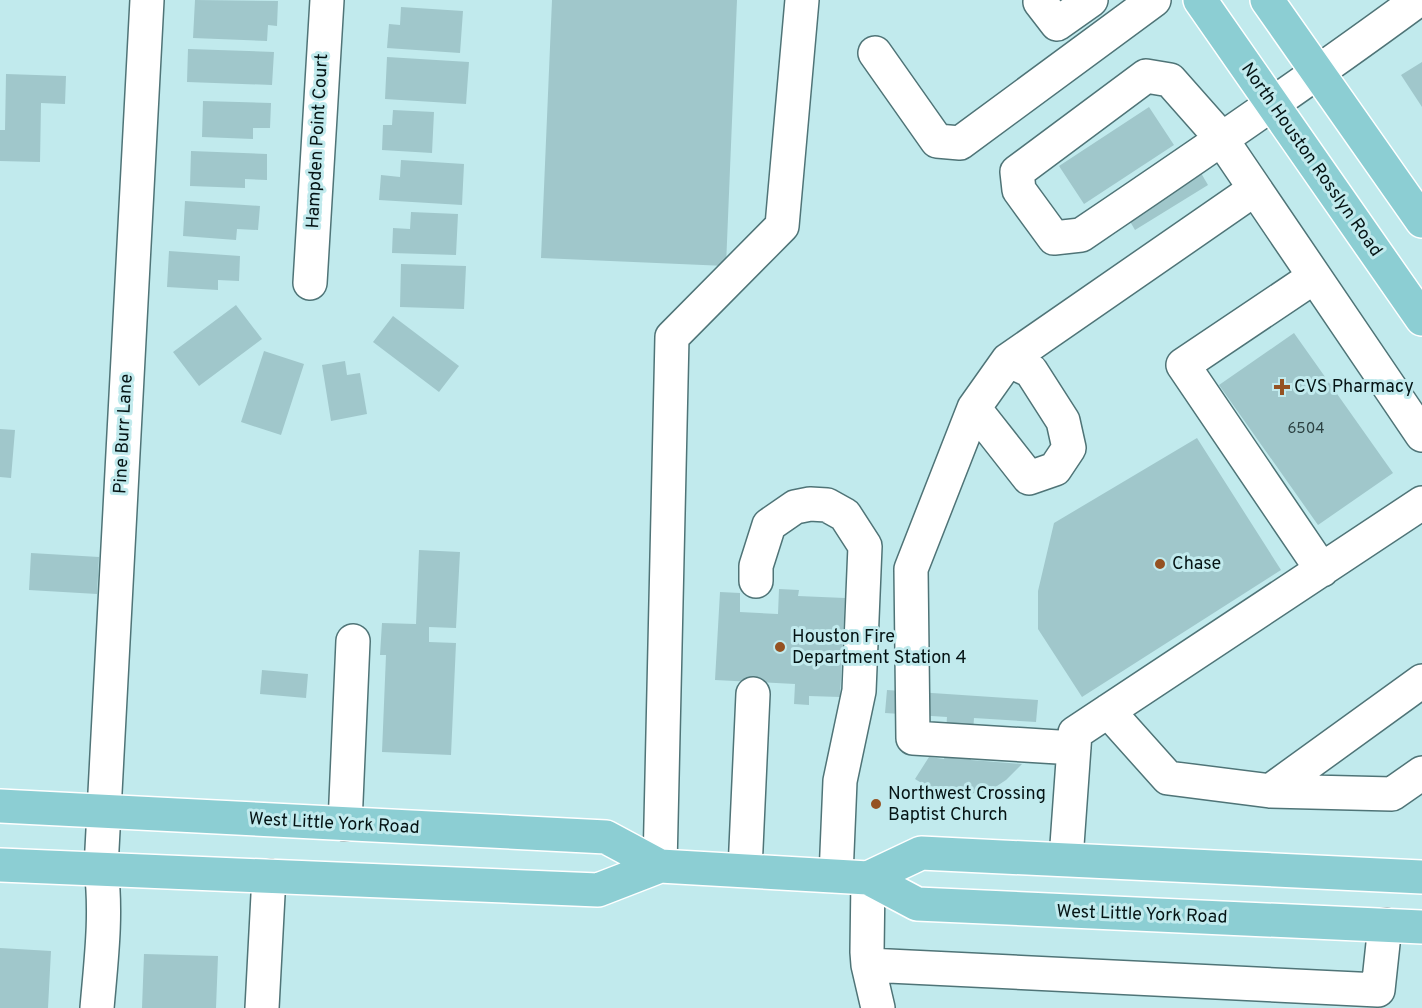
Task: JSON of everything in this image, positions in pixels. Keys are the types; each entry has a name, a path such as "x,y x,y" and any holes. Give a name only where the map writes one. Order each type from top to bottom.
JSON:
{"main road":[{"name":"North Houston Rosslyn Road","path":"1200,0 1270,104 1422,319"},
{"path":"1268,0 1422,221"},
{"name":"West Little York Road","path":"0,806 606,837 660,866"},
{"name":"West Little York Road","path":"852,877 921,853 1422,877"},
{"path":"1066,860 1066,912"},
{"name":"West Little York Road","path":"0,865 598,890 660,866 852,877 917,904 1422,927"}],"street":[{"name":"Pine Burr Lane","path":"97,1008 104,918 101,868 147,0"},
{"name":"Hampden Point Court","path":"310,283 327,0"},
{"path":"660,866 672,337 782,226 802,0"},
{"path":"1081,56 1044,6 1091,0"},
{"path":"875,53 937,141 960,144 1154,0"},
{"path":"1418,0 1222,140 1081,235 1054,238 1019,190 1017,172 1146,76 1170,80 1222,140 1422,435"},
{"path":"1074,748 913,738 911,569 974,408 1008,360 1255,189"},
{"path":"1314,277 1184,365 1322,570"},
{"path":"974,408 1029,478 1055,469 1069,447 1063,421 1031,371 1008,360"},
{"path":"1066,860 1075,733 1422,503"},
{"path":"756,581 756,566 769,525 795,507 810,504 827,505 845,515 865,546 859,692 840,781 852,877 878,1008"},
{"path":"345,824 353,641"},
{"path":"1270,791 1422,681"},
{"path":"744,870 753,694"},
{"path":"1108,711 1168,778 1270,791 1392,794 1422,773"},
{"path":"262,1008 269,876"},
{"path":"868,965 1377,999 1385,925"}],"building":[{"path":"195,0 278,1 277,26 268,25 267,41 193,38"},
{"path":"552,0 737,0 726,266 541,258"},
{"path":"401,7 463,11 460,53 387,48 389,24 400,25"},
{"path":"188,49 274,52 272,85 187,82"},
{"path":"387,57 469,62 466,104 385,99"},
{"path":"1422,62 1422,107 1401,75"},
{"path":"6,74 66,76 65,104 41,103 40,162 0,161 0,130 5,130"},
{"path":"203,101 271,103 270,128 253,128 253,139 202,137"},
{"path":"1149,107 1174,145 1084,204 1059,166"},
{"path":"393,110 434,112 432,153 382,150 383,125 392,125"},
{"path":"191,151 267,154 267,180 245,179 245,188 190,186"},
{"path":"401,160 464,164 462,205 379,200 381,175 400,177"},
{"path":"1201,173 1208,185 1135,230 1128,218"},
{"path":"185,201 260,206 258,230 237,229 236,240 183,236"},
{"path":"411,212 458,214 456,255 392,253 393,228 410,229"},
{"path":"169,251 240,256 239,281 218,280 218,290 167,287"},
{"path":"401,264 466,266 464,309 400,307"},
{"path":"236,305 262,339 199,386 173,352"},
{"path":"393,316 459,366 439,392 373,342"},
{"name":"CVS Pharmacy","path":"1294,333 1393,473 1318,525 1219,385"},
{"path":"264,351 304,364 281,435 241,422"},
{"path":"345,361 347,375 360,373 367,414 331,421 322,365"},
{"path":"0,429 15,430 11,478 0,477"},
{"name":"Chase","path":"1197,438 1281,570 1082,697 1038,629 1038,591 1054,523"},
{"path":"419,550 460,552 456,628 429,627 429,642 456,643 451,755 382,752 386,655 380,655 382,623 416,624"},
{"path":"31,553 99,557 97,594 29,590"},
{"name":"Houston Fire Department Station 4","path":"779,589 799,590 798,596 845,598 840,697 809,696 809,705 794,704 795,684 715,680 720,592 740,593 740,612 778,614"},
{"path":"262,670 308,674 306,698 260,694"},
{"path":"887,690 1038,700 1036,722 974,718 971,760 1022,764 1006,780 994,788 979,793 949,794 928,787 915,779 929,757 944,759 947,717 885,713"},
{"path":"0,948 51,951 48,1008 0,1008"},
{"path":"144,954 218,956 216,1008 142,1008"}],"place":[{"name":"CVS Pharmacy","path":"1282,387"},
{"name":"Chase","path":"1160,564"},
{"name":"Houston Fire Department Station 4","path":"780,647"},
{"name":"Northwest Crossing Baptist Church","path":"876,804"}]}
